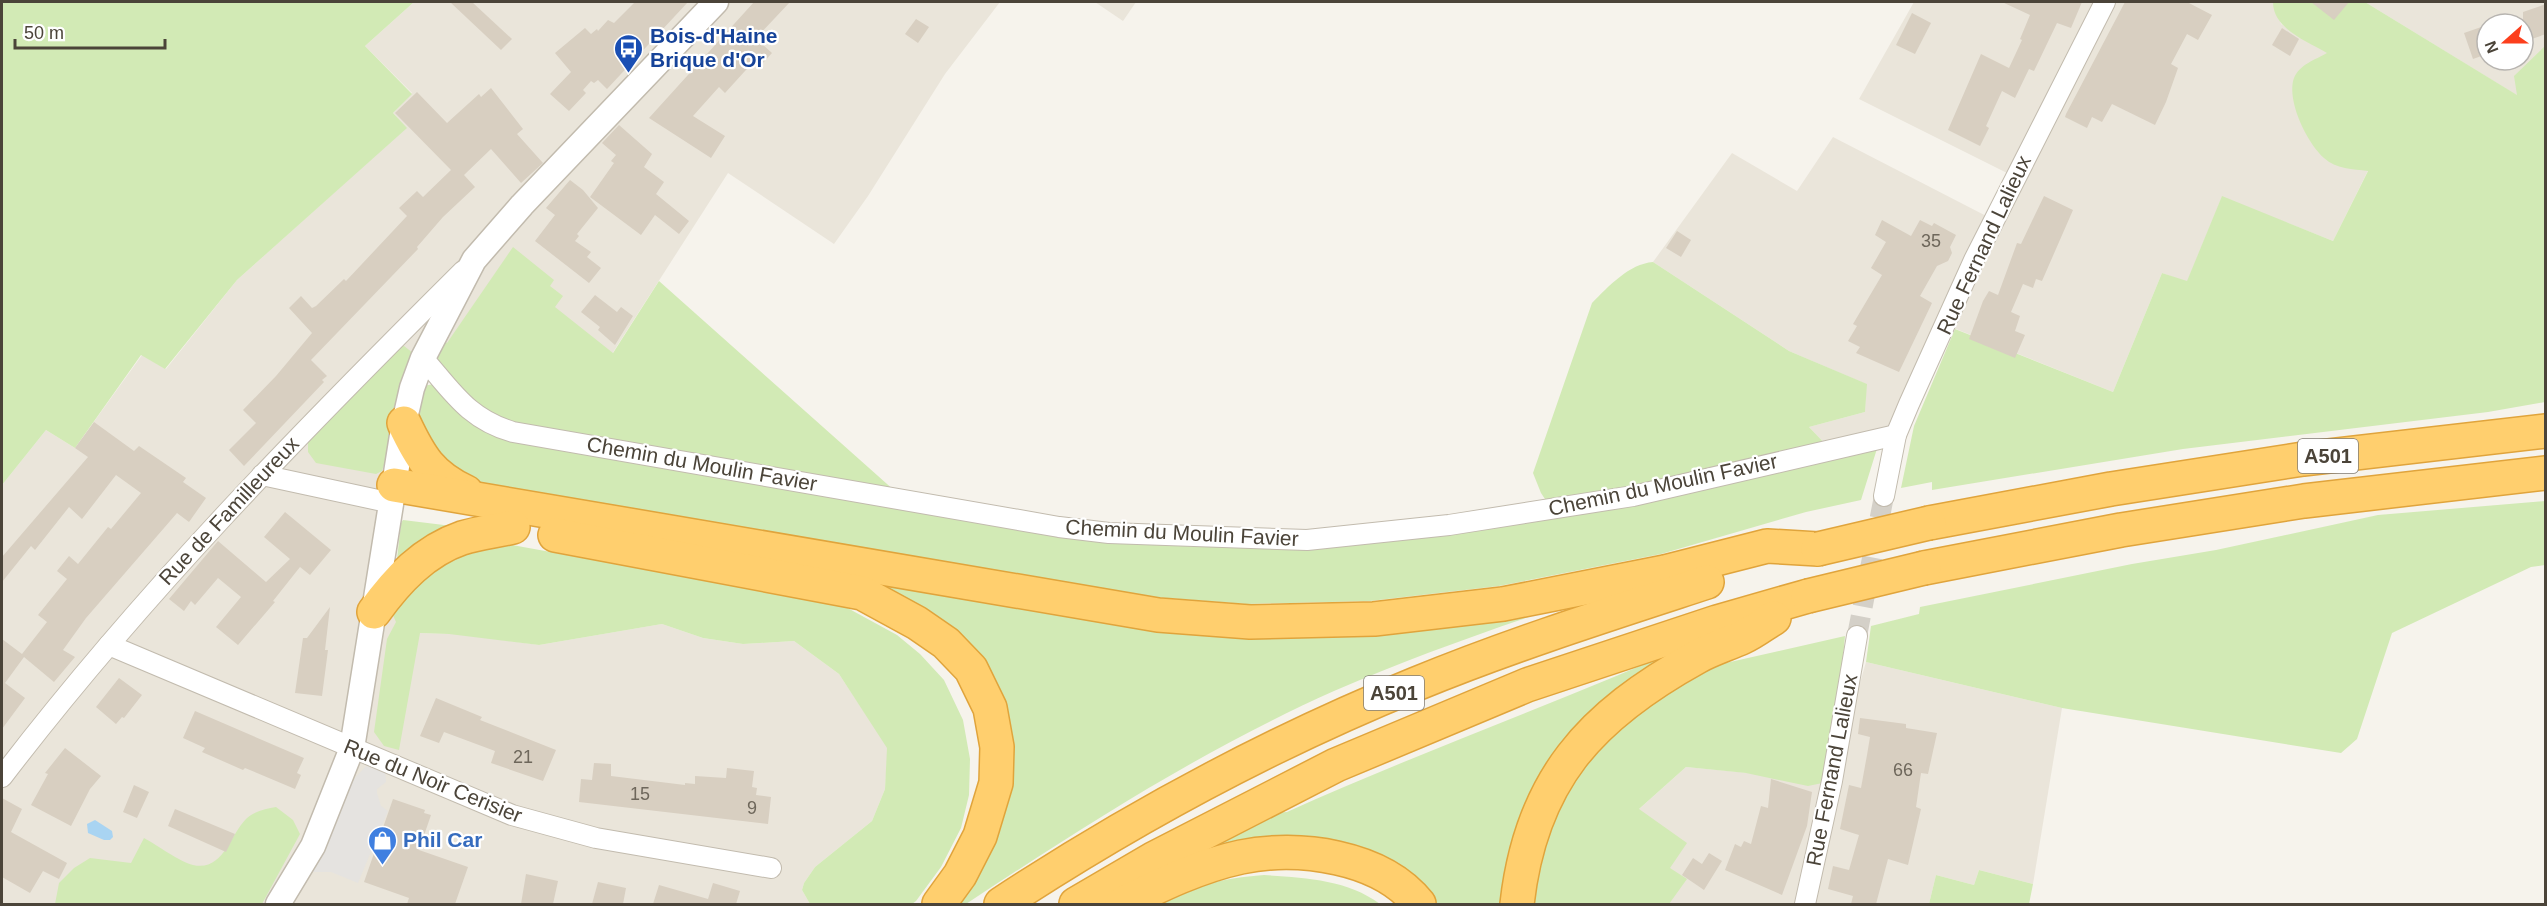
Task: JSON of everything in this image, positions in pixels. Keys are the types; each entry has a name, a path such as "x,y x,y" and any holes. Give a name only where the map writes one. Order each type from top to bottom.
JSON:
{"highway":[{"path":"404,423 417,452 432,470 447,483 484,501"},
{"name":"A501","path":"1001,904 1132,822 1229,770 1323,725 1415,684 1507,648 1706,582 1818,549 1929,523 2111,489 2303,459 2546,430"},
{"name":"A501","path":"1076,904 1163,854 1336,765 1527,685 1717,622 1808,596 1924,568 2121,530 2304,501 2546,473"},
{"path":"393,494 484,501 1158,615 1250,622 1374,619 1503,604 1665,572 1767,546 1818,549"},
{"path":"393,494 407,510 513,527 862,593 917,623 946,643 971,669 990,708 997,747 996,783 980,836 960,875 939,904"},
{"path":"374,612 394,584 444,545 513,527"},
{"path":"1517,904 1526,855 1546,796 1564,765 1589,734 1618,708 1657,681 1698,656 1746,636 1808,596"},
{"path":"1122,904 1162,884 1209,865 1243,856 1279,853 1334,857 1373,869 1394,881 1419,904"}],"street":[{"name":"Rue de Familleureux","path":"2,777 162,582 262,475 474,260 522,205 716,2"},
{"name":"Rue Fernand Lalieux","path":"1884,496 1896,435 1974,260 2105,2"},
{"name":"Rue de Familleureux","path":"278,904 313,846 352,748 404,423 412,388 423,358 474,260"},
{"name":"Chemin du Moulin Favier","path":"423,358 476,416 496,427 513,432 1059,527 1109,533 1307,540 1449,525 1633,496 1896,435"},
{"path":"262,475 393,494"},
{"name":"Rue Fernand Lalieux","path":"1805,904 1832,781 1857,636"},
{"name":"Rue du Noir Cerisier","path":"109,645 512,815 549,827 596,838 771,868"}],"shaded area":[{"path":"414,2 1000,2 945,74 868,196 834,244 728,173 576,410 471,362 434,334 394,485 393,610 419,633 458,634 539,645 662,624 703,638 743,644 794,641 839,674 888,748 885,789 872,821 815,867 802,890 810,904 2,904 2,485 46,430 75,448 142,355 166,369 237,280 406,128 393,113 412,93 365,46"},
{"path":"1095,2 1136,2 1123,21"},
{"path":"1914,2 2273,2 2281,24 2404,98 2333,241 2222,197 2187,282 2162,273 2113,392 1946,325 1896,435 1831,450 1809,427 1865,412 1866,384 1789,351 1653,262 1732,153 1797,191 1833,137 1994,220 2015,177 1859,99"},
{"path":"2365,2 2545,2 2545,112 2480,72 2535,72 2535,12 2475,12 2475,69"},
{"path":"1866,662 2062,708 2033,884 1979,870 1974,885 1936,875 1929,904 1602,904 1638,810 1686,767 1832,781"},
{"path":"366,766 385,771 386,782 377,789 377,793 381,806 388,811 358,883 331,872 299,872 355,778"}],"green space":[{"path":"2,2 414,2 365,46 412,94 393,113 407,128 237,280 165,369 141,355 75,448 46,430 2,485"},
{"path":"2273,2 2365,2 2475,69 2475,72 2479,72 2517,95 2514,76 2518,72 2535,72 2535,56 2545,46 2545,402 2488,412 2183,449 1932,490 1932,482 1901,488 1914,426 1955,329 2113,392 2162,273 2187,281 2222,196 2333,241 2368,171 2345,168 2329,162 2305,132 2295,109 2292,87 2294,78 2304,66 2327,53 2292,33 2279,20 2274,11"},
{"path":"513,247 554,280 550,286 563,296 555,307 613,353 659,281 905,500 1059,527 1307,540 1551,508 1541,493 1533,473 1592,303 1628,271 1653,262 1789,351 1867,384 1865,412 1809,427 1831,450 1880,439 1861,500 1806,512 1661,554 1499,586 1370,601 1246,604 1154,597 495,488 457,473 423,436 419,410 423,386 434,384 423,358 434,333 447,343"},
{"path":"404,346 413,353 398,421 382,471 376,474 316,463 308,452 308,439 398,347"},
{"path":"2545,501 2545,565 2531,567 2392,633 2357,739 2341,753 2062,708 1866,662 1871,626 1919,614 1920,607 2132,564 2216,550 2378,515"},
{"path":"403,520 452,526 396,568"},
{"path":"507,544 842,605 897,635 920,654 944,680 963,720 970,759 969,795 961,828 941,867 916,901 912,904 810,904 802,890 815,867 872,821 885,789 887,748 839,674 794,641 743,644 703,638 662,624 539,645 449,634 420,633 399,750 384,746 374,732 387,639 396,622 392,613 403,587 458,554"},
{"path":"810,569 1155,623 1611,590 1436,650 1334,691 1192,763 1055,846 966,904 952,904 992,839 976,663"},
{"path":"1845,636 1832,781 1808,786 1746,773 1686,767 1639,809 1687,843 1670,868 1687,879 1669,904 1525,904 1553,804 1626,717 1708,667"},
{"path":"1704,638 1600,708 1505,904 1432,904 1398,869 1213,854 1193,849 1269,813 1287,812"},
{"path":"276,807 293,820 300,834 262,904 55,904 59,883 74,868 90,858 131,863 144,838 182,860 203,866 219,858 249,816"},
{"path":"1979,870 2033,884 2029,904 1929,904 1936,875 1974,885"},
{"path":"1264,875 1325,881 1354,889 1380,904 1161,904 1187,891 1211,883"}],"water":[{"path":"95,820 112,831 113,837 110,840 104,840 88,833 87,824"}],"building":[{"path":"450,2 472,2 512,39 501,50"},
{"path":"635,2 688,2 607,89 598,80 594,83 591,81 583,90 586,93 569,111 550,94 571,72 555,53 585,28 591,34 597,29 598,31 608,20 614,23"},
{"path":"754,2 790,2 759,35 764,39 761,43 772,53 761,65 755,60 725,93 719,87 693,116 725,136 711,158 649,118"},
{"path":"2002,2 2082,2 2071,28 2057,23 2034,71 2029,69 2015,98 2002,91 1986,126 1989,128 1980,146 1948,130 1981,54 2009,68 2022,40 2020,39 2030,15"},
{"path":"2125,2 2187,2 2212,15 2198,40 2187,34 2171,64 2178,68 2155,125 2112,104 2102,122 2092,117 2087,128 2065,117"},
{"path":"2311,2 2349,2 2334,20"},
{"path":"2546,4 2546,34 2535,38 2535,12 2523,12"},
{"path":"1912,13 1931,23 1915,54 1896,45"},
{"path":"916,19 929,27 918,43 905,34"},
{"path":"2282,28 2299,39 2290,56 2272,45"},
{"path":"2475,29 2475,58 2473,59 2464,33"},
{"path":"491,88 523,129 517,134 543,163 521,183 491,149 464,175 475,187 443,217 417,247 418,249 311,360 327,376 322,380 324,382 244,466 229,450 256,423 243,410 276,376 312,333 289,308 301,296 312,308 344,279 346,281 407,216 399,208 417,191 423,197 451,170 395,113 417,92 447,123 479,94 481,97"},
{"path":"619,125 652,154 644,167 664,182 656,194 689,221 679,234 655,215 641,235 590,197 614,163 611,161 616,155 602,143"},
{"path":"570,180 583,190 598,208 577,234 579,236 575,241 591,252 587,257 601,268 589,283 535,241 555,215 546,208"},
{"path":"2044,196 2073,210 2042,281 2036,279 2033,288 2023,284 2011,312 2020,316 2015,331 2025,335 2015,358 1969,339 1983,301 1989,291 1998,295 2017,243 2021,244"},
{"path":"1882,220 1911,236 1920,220 1932,226 1934,223 1956,235 1950,247 1952,253 1948,261 1937,266 1920,296 1932,303 1899,372 1856,353 1860,347 1848,341 1857,326 1853,324 1882,275 1871,268 1886,242 1875,235"},
{"path":"1677,231 1691,240 1681,257 1666,248"},
{"path":"595,295 617,312 621,307 633,316 615,345 598,330 600,327 581,312"},
{"path":"94,422 134,451 139,446 186,478 183,482 206,498 189,522 177,513 86,618 63,650 75,657 54,682 24,657 5,683 25,698 2,729 2,639 22,654 47,622 38,615 67,579 57,571 69,556 78,564 108,527 111,529 141,493 116,475 82,519 69,507 35,550 31,546 2,582 2,557 88,457 75,448"},
{"path":"285,512 331,550 310,575 300,567 273,601 275,602 238,645 216,627 241,597 218,578 195,605 191,601 184,611 169,599 218,541 266,582 290,559 264,537"},
{"path":"330,607 325,650 328,650 322,696 295,693 303,638 307,638"},
{"path":"119,678 142,695 124,718 122,717 116,724 96,707"},
{"path":"436,698 482,717 480,720 556,750 543,781 491,763 495,751 444,732 439,743 420,736"},
{"path":"195,711 304,758 297,773 301,775 295,789 202,752 205,748 183,738"},
{"path":"1860,718 1906,724 1906,728 1937,733 1928,774 1921,773 1916,807 1921,809 1908,865 1888,859 1876,904 1851,904 1853,896 1828,889 1833,866 1849,870 1859,835 1840,829 1849,785 1861,788 1867,755 1870,737 1858,734"},
{"path":"65,748 101,776 90,789 71,826 31,805 48,774 45,773"},
{"path":"594,763 611,764 611,776 685,785 685,783 695,784 695,776 726,778 727,768 754,771 752,787 757,788 756,795 771,797 768,824 579,802 581,779 592,780"},
{"path":"1771,779 1812,792 1807,826 1782,895 1725,870 1735,844 1741,847 1744,841 1751,844 1761,806 1768,808"},
{"path":"134,785 149,792 137,818 123,812"},
{"path":"2,798 22,809 11,832 67,863 59,879 43,871 30,893 2,877"},
{"path":"393,799 425,810 424,813 431,815 419,850 468,867 455,904 407,904 409,898 364,882"},
{"path":"175,809 235,834 226,852 168,826"},
{"path":"1709,853 1722,861 1704,890 1682,875 1693,858 1702,864"},
{"path":"526,874 558,881 553,904 521,904"},
{"path":"598,882 626,888 623,904 592,904"},
{"path":"713,883 740,891 736,904 653,904 659,885 708,899"}],"tunnel":[{"path":"1857,636 1884,496"}],"place":[{"name":"Bois-d'Haine Brique d'Or","path":"629,74"},
{"name":"Phil Car","path":"382,866"}]}
